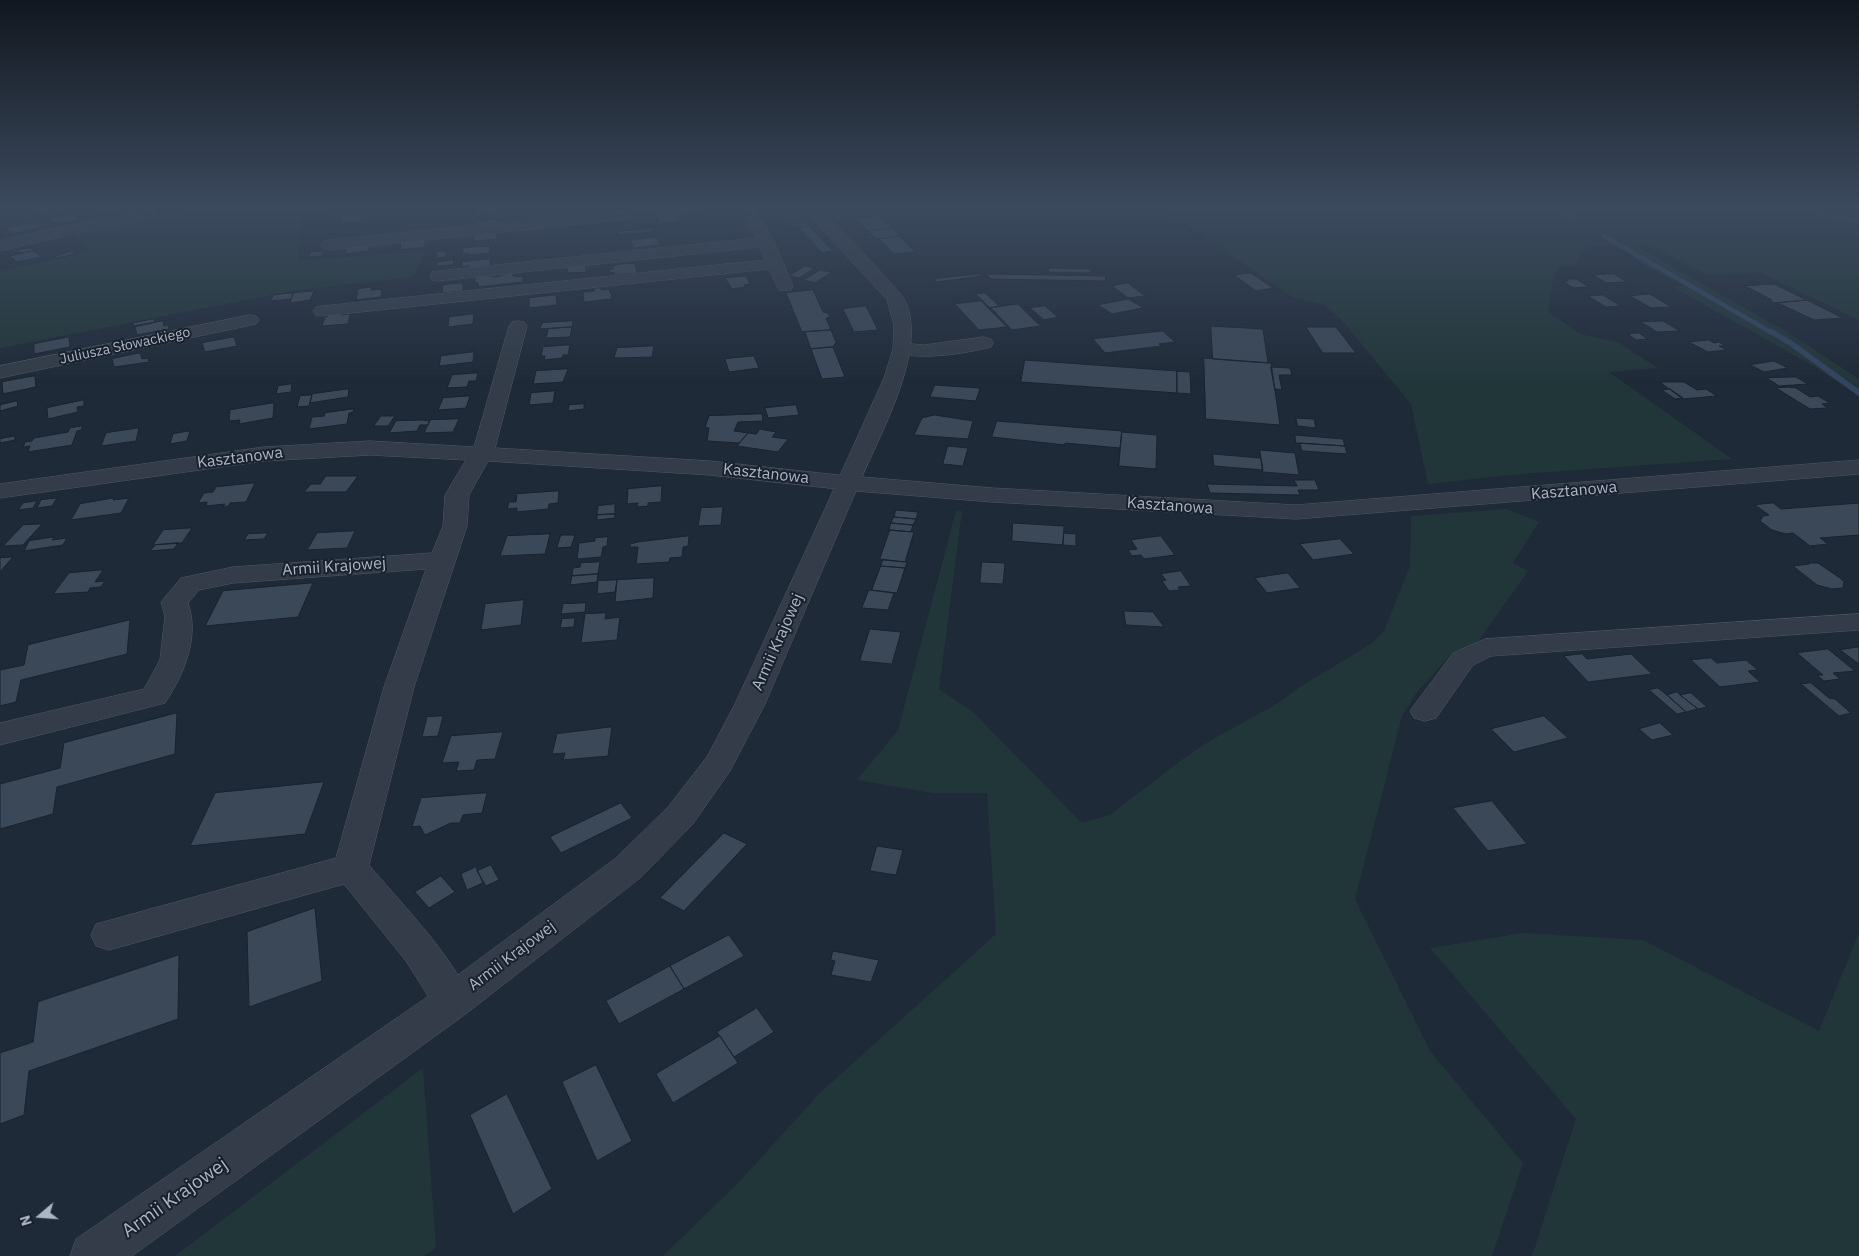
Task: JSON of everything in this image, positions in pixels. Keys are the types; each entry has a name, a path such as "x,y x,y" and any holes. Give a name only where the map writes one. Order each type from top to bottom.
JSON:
{"street":[{"path":"438,276 529,267"},
{"path":"322,311 750,267"},
{"path":"776,267 785,286"},
{"name":"Armii Krajowej","path":"93,1256 453,1002 628,868 680,816 718,764 750,704 894,378 902,349 903,325 895,299 867,267"},
{"name":"Juliusza Słowackiego","path":"0,372 250,320"},
{"path":"109,935 350,868 399,687 455,526 457,495 486,444 518,326"},
{"path":"902,349 924,351 984,343"},
{"name":"Kasztanowa","path":"0,490 254,456 314,450 370,448 701,467 945,492 1216,509 1296,512 1859,467"},
{"name":"Armii Krajowej","path":"0,734 154,696 174,660 179,616 174,602 190,584 233,575 442,560"},
{"path":"1425,711 1463,659 1485,648 1859,622"},
{"name":"Armii Krajowej","path":"350,868 419,950 453,1002"}],"green space":[{"path":"22,267 418,267 413,277 297,290 0,348 0,269 3,271"},
{"path":"1248,267 1561,267 1558,267 1553,281 1548,312 1580,334 1617,342 1658,368 1609,372 1732,459 1521,474 1428,484 1411,404 1342,320 1324,304 1294,298"},
{"path":"1647,267 1672,267 1789,333 1859,379 1859,396 1817,368 1673,287 1684,286"},
{"path":"1691,267 1859,267 1859,320 1759,272 1709,276"},
{"path":"1507,509 1539,522 1513,563 1528,571 1477,643 1453,652 1417,692 1402,716 1355,899 1430,1051 1523,1163 1492,1256 663,1256 738,1183 820,1093 996,934 987,793 933,793 857,780 898,730 956,511 962,511 939,689 973,712 1082,823 1110,815 1180,761 1213,739 1275,705 1300,687 1372,643 1384,631 1410,566 1411,516"},
{"path":"1523,933 1643,940 1819,1031 1859,933 1859,1256 1532,1256 1576,1119 1430,948"},
{"path":"423,1068 436,1248 424,1256 175,1256"}],"building":[{"path":"567,267 585,267 587,272 568,273"},
{"path":"613,267 636,267 637,273 614,275 614,272 610,273 609,269 613,269"},
{"path":"804,267 815,268 799,278 789,276"},
{"path":"1049,268 1091,269 1091,273 1049,272"},
{"path":"820,270 832,272 815,283 804,280"},
{"path":"509,273 513,274 513,276 526,277 523,278 523,282 478,287 478,283 475,283 475,276 490,275 496,277"},
{"path":"1251,273 1273,288 1256,291 1234,275"},
{"path":"979,274 982,276 936,282 934,279"},
{"path":"986,274 1105,276 1106,281 991,279"},
{"path":"1614,274 1627,282 1606,283 1593,275"},
{"path":"746,276 750,284 744,285 745,287 732,289 725,278"},
{"path":"1565,279 1576,279 1589,287 1573,288 1563,281 1568,281"},
{"path":"463,283 463,291 442,293 443,285"},
{"path":"1128,283 1145,296 1128,298 1112,286"},
{"path":"1774,284 1807,300 1774,303 1768,300 1772,300 1745,286"},
{"path":"372,287 371,290 382,289 381,297 356,300 358,289"},
{"path":"594,288 609,289 610,293 612,292 611,299 584,302 583,292 594,291"},
{"path":"813,290 823,312 828,313 830,317 826,318 831,330 802,332 786,293"},
{"path":"314,291 310,300 290,303 293,293"},
{"path":"293,293 291,299 271,301 273,295"},
{"path":"985,293 999,306 990,308 976,294"},
{"path":"1650,294 1671,307 1651,308 1630,296"},
{"path":"556,295 557,305 529,308 529,298"},
{"path":"1603,295 1621,306 1606,307 1588,296"},
{"path":"1129,299 1143,308 1112,314 1098,305"},
{"path":"1807,300 1843,318 1814,320 1778,303"},
{"path":"981,301 1007,327 979,330 955,304"},
{"path":"1018,304 1041,326 1012,330 991,308"},
{"path":"866,306 878,330 854,332 843,309"},
{"path":"1045,306 1058,317 1044,320 1030,308"},
{"path":"341,312 341,315 350,314 348,324 322,326 325,317 329,314"},
{"path":"474,314 473,324 448,327 449,317"},
{"path":"154,319 155,322 134,326 133,323"},
{"path":"163,321 164,326 168,325 169,329 137,335 135,327"},
{"path":"573,321 572,327 540,329 542,323"},
{"path":"1663,321 1680,331 1657,332 1641,322"},
{"path":"1211,326 1263,329 1268,363 1213,359"},
{"path":"572,327 570,337 546,338 548,329"},
{"path":"1306,327 1336,327 1356,353 1323,353"},
{"path":"831,330 836,342 833,347 811,349 805,332"},
{"path":"1163,331 1175,342 1159,344 1162,346 1105,353 1093,339"},
{"path":"1639,333 1648,339 1636,340 1628,334"},
{"path":"69,337 70,347 34,354 34,344"},
{"path":"234,337 237,346 205,352 202,343"},
{"path":"1709,340 1714,343 1719,342 1725,346 1719,346 1727,350 1708,352 1689,342"},
{"path":"570,345 568,355 563,355 562,358 544,360 545,356 541,356 543,347"},
{"path":"654,346 652,357 614,358 617,348"},
{"path":"833,347 845,377 822,379 811,349"},
{"path":"474,352 473,362 439,366 441,356"},
{"path":"140,353 142,359 148,358 149,362 114,367 112,359"},
{"path":"754,356 759,368 729,372 725,359"},
{"path":"1204,358 1271,363 1280,425 1206,419"},
{"path":"1025,360 1177,371 1177,393 1021,382"},
{"path":"1774,361 1788,368 1764,372 1750,365"},
{"path":"1271,367 1290,368 1292,375 1279,375 1282,390 1275,389"},
{"path":"568,369 563,382 533,384 536,371"},
{"path":"1177,371 1190,372 1191,394 1177,393"},
{"path":"478,373 476,381 469,381 467,387 447,388 452,375"},
{"path":"35,376 36,387 3,394 2,382"},
{"path":"1796,377 1808,384 1779,386 1767,378"},
{"path":"1684,382 1697,390 1706,389 1717,396 1683,399 1661,383"},
{"path":"292,384 291,392 276,394 278,386"},
{"path":"935,385 980,388 976,401 930,397"},
{"path":"1776,388 1796,388 1810,397 1818,396 1830,403 1822,404 1828,408 1810,409"},
{"path":"349,389 348,397 310,403 312,394"},
{"path":"1670,389 1683,398 1675,399 1662,390"},
{"path":"555,391 553,403 529,405 531,393"},
{"path":"312,395 309,406 297,407 300,396"},
{"path":"470,396 466,408 438,410 443,398"},
{"path":"84,400 84,406 77,407 78,412 48,419 47,408"},
{"path":"17,401 18,406 0,411 0,405"},
{"path":"274,403 273,418 239,424 240,420 229,421 230,410"},
{"path":"584,404 584,409 568,411 569,405"},
{"path":"796,405 799,415 768,418 765,408"},
{"path":"354,409 353,412 349,413 347,424 309,429 312,417"},
{"path":"762,414 763,421 738,422 734,431 748,433 739,443 707,441 709,428 705,427 709,416"},
{"path":"935,415 973,421 968,439 914,435 922,418"},
{"path":"381,416 395,416 388,426 374,426"},
{"path":"1296,418 1314,419 1316,428 1298,426"},
{"path":"459,419 453,432 424,433 430,420"},
{"path":"396,421 430,421 428,425 420,425 417,431 389,433"},
{"path":"997,421 1122,431 1120,448 1065,443 1065,445 992,437"},
{"path":"83,426 81,430 77,431 72,445 28,452 30,446 23,447 25,442 32,441 34,438 68,432 70,428"},
{"path":"139,428 136,441 101,446 106,433"},
{"path":"760,429 776,432 772,437 788,439 778,452 737,446 748,433 756,434"},
{"path":"190,431 187,441 170,444 173,434"},
{"path":"1122,432 1157,435 1156,469 1119,466"},
{"path":"1295,435 1343,439 1345,446 1296,443"},
{"path":"15,436 15,440 0,443 0,439"},
{"path":"1300,443 1345,446 1347,454 1302,451"},
{"path":"948,446 968,448 963,466 943,464"},
{"path":"1260,450 1295,453 1299,475 1263,472"},
{"path":"1213,454 1261,458 1263,470 1214,466"},
{"path":"326,476 358,476 346,492 304,492 311,484 320,484"},
{"path":"1294,480 1315,480 1319,490 1298,490 1300,495 1210,493 1207,484 1297,486"},
{"path":"255,483 246,502 230,503 229,506 223,507 225,504 206,506 207,502 198,503 204,493 213,492 216,487"},
{"path":"662,486 661,502 648,503 648,506 637,507 638,503 627,504 628,489"},
{"path":"559,491 558,503 549,504 548,509 517,512 517,508 507,509 509,502 516,502 517,494"},
{"path":"57,498 52,506 37,508 41,500"},
{"path":"114,498 113,500 129,498 121,513 71,520 80,504"},
{"path":"37,501 33,508 18,510 23,503"},
{"path":"1773,503 1781,509 1859,503 1859,535 1820,538 1828,544 1810,546 1793,533 1786,534 1772,530 1760,521 1763,516 1769,515 1755,505"},
{"path":"615,504 615,514 597,515 598,506"},
{"path":"723,507 721,525 698,526 701,508"},
{"path":"896,510 918,512 916,519 894,517"},
{"path":"615,514 615,518 597,520 597,515"},
{"path":"894,517 916,519 913,525 891,523"},
{"path":"891,523 913,525 911,532 889,530"},
{"path":"1013,523 1064,526 1063,545 1012,541"},
{"path":"42,524 23,545 3,546 23,525"},
{"path":"192,528 182,543 153,545 163,530"},
{"path":"890,530 914,532 905,562 880,559"},
{"path":"355,531 347,548 307,550 317,533"},
{"path":"268,533 264,539 244,540 248,534"},
{"path":"1064,533 1076,534 1076,546 1063,545"},
{"path":"550,534 545,554 500,556 507,536"},
{"path":"561,535 575,535 571,547 557,548"},
{"path":"689,536 688,546 683,547 682,557 670,558 669,562 636,564 638,547 630,547 630,544 638,542"},
{"path":"1161,536 1175,555 1144,559 1141,555 1132,556 1128,550 1137,549 1131,540"},
{"path":"54,537 52,540 67,538 63,545 24,551 29,541"},
{"path":"608,537 607,546 603,547 601,557 577,559 579,543 595,541 595,538"},
{"path":"1340,539 1354,554 1313,560 1300,544"},
{"path":"178,543 174,549 150,551 155,545"},
{"path":"13,557 0,572 0,558"},
{"path":"883,560 907,562 905,568 881,566"},
{"path":"600,562 598,574 572,576 573,568 580,567 581,563"},
{"path":"982,562 1005,563 1003,584 980,583"},
{"path":"1818,563 1840,578 1844,582 1843,588 1832,589 1817,585 1793,566"},
{"path":"881,566 905,568 897,593 872,590"},
{"path":"103,570 95,582 105,581 101,587 90,588 88,592 53,594 69,573"},
{"path":"1181,571 1191,586 1178,587 1180,590 1169,591 1162,581 1166,580 1161,574"},
{"path":"1288,573 1300,588 1267,593 1255,578"},
{"path":"598,574 597,582 570,585 572,576"},
{"path":"654,578 653,598 615,602 617,580"},
{"path":"617,580 615,592 597,594 598,581"},
{"path":"313,583 298,617 205,626 223,591"},
{"path":"869,590 894,593 888,610 862,608"},
{"path":"524,600 521,625 481,630 485,604"},
{"path":"586,603 585,612 561,614 563,604"},
{"path":"1124,611 1153,612 1164,627 1126,625"},
{"path":"606,613 605,619 620,617 617,640 581,643 585,614"},
{"path":"575,618 574,627 560,628 562,619"},
{"path":"130,620 127,654 21,680 16,702 0,706 0,670 24,665 28,645"},
{"path":"870,629 901,632 892,664 860,661"},
{"path":"1859,647 1859,664 1840,650"},
{"path":"1828,649 1855,671 1833,673 1840,679 1824,681 1817,675 1823,675 1797,653"},
{"path":"1582,654 1587,659 1631,654 1652,674 1588,682 1564,656"},
{"path":"1711,658 1717,663 1746,660 1758,670 1748,671 1760,682 1720,687 1691,660"},
{"path":"1811,683 1829,698 1835,699 1851,713 1839,716 1801,684"},
{"path":"1658,688 1686,712 1677,714 1649,690"},
{"path":"1677,692 1698,709 1686,712 1667,695"},
{"path":"1691,693 1707,707 1698,709 1680,695"},
{"path":"177,713 175,754 57,787 53,814 0,829 0,784 60,768 64,743"},
{"path":"443,716 438,736 422,737 427,717"},
{"path":"1544,716 1568,738 1514,752 1491,729"},
{"path":"1660,723 1673,735 1652,740 1639,729"},
{"path":"612,727 608,756 563,760 565,753 552,754 557,734"},
{"path":"503,732 495,759 477,760 474,770 456,771 459,762 442,763 451,736"},
{"path":"324,782 305,834 190,846 215,793"},
{"path":"487,793 482,813 463,815 460,823 451,823 425,835 420,826 412,827 421,798"},
{"path":"1492,801 1527,844 1488,851 1453,808"},
{"path":"621,803 632,818 561,853 550,837"},
{"path":"724,833 747,844 684,911 660,898"},
{"path":"877,846 903,850 896,875 870,871"},
{"path":"491,865 499,880 486,886 477,871"},
{"path":"476,867 483,883 467,890 461,874"},
{"path":"441,876 455,892 429,908 415,892"},
{"path":"315,908 322,981 249,1007 247,932"},
{"path":"729,935 744,956 684,989 670,966"},
{"path":"833,951 879,960 871,982 831,975 835,961 831,960"},
{"path":"179,955 178,1019 29,1071 24,1115 0,1124 0,1053 33,1042 38,1002"},
{"path":"670,966 684,989 619,1024 606,1001"},
{"path":"757,1008 774,1032 734,1057 717,1032"},
{"path":"720,1036 738,1063 673,1103 656,1074"},
{"path":"596,1065 632,1141 597,1161 562,1082"},
{"path":"507,1094 552,1189 513,1214 470,1115"}],"waterway":[{"path":"1657,267 1774,334"},
{"path":"1772,332 1792,344 1859,393"}]}
